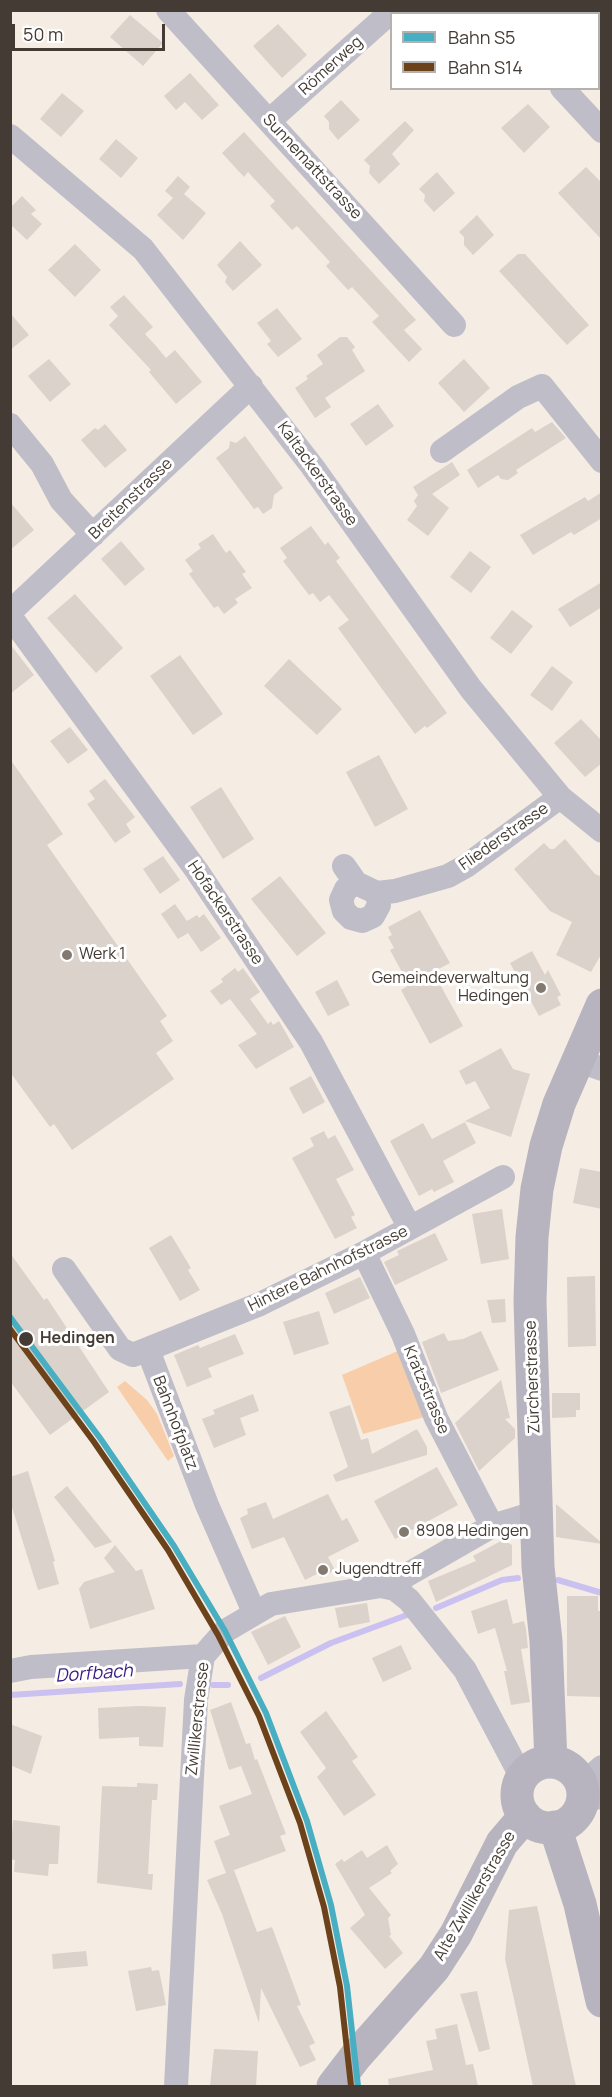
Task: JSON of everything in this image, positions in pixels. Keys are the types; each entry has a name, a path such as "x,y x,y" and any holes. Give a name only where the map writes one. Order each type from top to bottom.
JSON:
{"main road":[{"name":"Zürcherstrasse","path":"551,1762 546,1641 538,1568 530,1301 532,1237 537,1189 546,1146 589,1065 602,1005"},
{"path":"540,1822 574,1818 592,1787 570,1768 551,1762 534,1766 522,1778 517,1798 540,1822 580,1904 602,2001"},
{"name":"Alte Zwillikerstrasse","path":"333,2086 356,2056 434,1968 456,1934 502,1843 540,1822"}],"street":[{"name":"Sunnemattstrasse","path":"168,10 454,325"},
{"name":"Römerweg","path":"269,121 390,13"},
{"path":"564,90 599,126"},
{"name":"Kaltackerstrasse","path":"10,136 143,249 312,466 471,689 560,797 602,831"},
{"name":"Breitenstrasse","path":"10,614 251,386"},
{"path":"442,451 518,397 542,386 602,461"},
{"path":"10,426 42,464 61,500 93,534"},
{"name":"Hofackerstrasse","path":"10,614 197,871 311,1042 410,1228"},
{"name":"Fliederstrasse","path":"359,881 424,883 466,866 560,797"},
{"name":"Hintere Bahnhofstrasse","path":"148,1350 260,1304 364,1253 503,1176"},
{"name":"Kratzstrasse","path":"364,1253 403,1334 436,1418 492,1526"},
{"path":"64,1269 120,1349 133,1355 148,1350"},
{"name":"Bahnhofplatz","path":"148,1350 207,1505 254,1612"},
{"path":"522,1778 465,1670 409,1600 394,1589 405,1576 492,1526 525,1516 538,1515"},
{"name":"Zwillikerstrasse","path":"176,2086 195,1711 203,1656 225,1631 271,1604 381,1586 394,1589"},
{"path":"10,1671 31,1667 203,1656"}],"shaded area":[{"path":"400,1350 428,1416 363,1434 342,1375"},
{"path":"125,1381 147,1400 157,1414 174,1456 168,1461 117,1387"}],"building":[{"path":"130,15 163,43 143,66 110,37"},
{"path":"278,24 307,55 282,78 253,46"},
{"path":"190,73 219,105 202,120 185,102 176,110 164,96"},
{"path":"62,93 84,111 61,137 40,119"},
{"path":"341,100 360,120 338,140 329,129 329,122 324,116"},
{"path":"528,104 550,127 524,153 501,128"},
{"path":"405,121 414,130 392,154 400,164 379,184 369,173 370,166 364,160"},
{"path":"244,132 416,320 404,330 422,349 409,362 372,322 379,316 352,287 348,290 326,266 330,262 297,226 292,230 270,206 275,201 248,172 244,177 222,153"},
{"path":"116,139 138,158 121,178 99,159"},
{"path":"586,167 602,183 602,240 558,193"},
{"path":"437,172 455,193 434,212 424,201 425,195 419,189"},
{"path":"178,176 190,187 184,194 206,213 183,240 157,215 173,198 165,191"},
{"path":"22,196 36,210 31,214 42,224 27,240 10,224 10,208"},
{"path":"477,215 494,235 473,255 464,245 464,237 459,232"},
{"path":"240,241 262,265 233,291 225,282 227,277 217,265"},
{"path":"75,244 101,270 75,297 48,270"},
{"path":"518,254 525,254 589,325 567,345 499,271"},
{"path":"124,295 153,327 145,334 166,358 175,350 202,382 176,404 149,372 151,370 109,325 118,316 110,307"},
{"path":"277,308 302,339 278,357 267,344 271,341 257,323"},
{"path":"10,313 29,335 10,350"},
{"path":"340,337 347,337 355,347 352,350 365,371 325,398 331,407 315,418 295,388 308,379 306,376 323,364 317,355"},
{"path":"49,359 71,384 50,402 28,376"},
{"path":"464,359 490,388 464,412 438,383"},
{"path":"378,404 394,426 366,446 350,424"},
{"path":"552,422 566,438 516,470 518,473 508,480 501,479 498,475 478,488 467,470 532,428 535,432"},
{"path":"105,424 127,450 105,468 81,440 95,428 98,430"},
{"path":"245,436 283,488 274,495 272,508 263,514 258,507 254,509 216,458 229,448 230,441 236,443"},
{"path":"452,462 460,475 432,494 449,508 428,536 407,520 417,506 414,501 418,495 413,487"},
{"path":"602,492 602,518 574,535 571,532 533,555 520,535 585,497 588,501"},
{"path":"10,502 34,530 10,550"},
{"path":"311,526 325,545 328,542 340,558 336,561 447,713 427,728 425,726 415,734 338,628 349,620 329,595 320,602 313,593 309,595 283,561 287,558 280,548"},
{"path":"213,534 226,553 230,550 246,572 242,574 252,588 235,599 238,603 224,614 218,606 214,608 189,574 193,571 185,560 201,548 198,544"},
{"path":"121,541 145,569 125,586 101,559"},
{"path":"470,551 491,567 471,593 450,577"},
{"path":"602,582 602,607 570,627 558,609"},
{"path":"75,594 123,648 96,673 47,618"},
{"path":"512,610 533,626 511,654 490,638"},
{"path":"10,644 34,675 10,694"},
{"path":"180,655 223,714 193,735 150,676"},
{"path":"289,659 342,709 317,735 264,686"},
{"path":"552,666 573,682 552,711 530,695"},
{"path":"581,719 602,741 602,763 585,777 554,743"},
{"path":"70,727 88,750 68,764 50,741"},
{"path":"379,755 408,809 375,827 346,772"},
{"name":"Werk 1","path":"10,759 63,834 47,845 167,1016 160,1021 173,1041 156,1053 174,1079 72,1150 54,1124 50,1127 10,1072"},
{"path":"105,779 135,817 126,824 131,832 115,843 87,804 95,799 89,791"},
{"path":"221,787 254,839 223,859 190,807"},
{"path":"565,839 595,874 602,877 602,953 591,972 556,955 572,922 550,911 514,869 544,843 550,849 554,849"},
{"path":"163,856 180,880 160,894 143,869"},
{"path":"280,876 326,933 297,956 251,899"},
{"path":"175,904 187,921 204,914 221,938 201,952 188,933 178,939 161,914"},
{"path":"420,910 450,963 433,972 463,1026 430,1044 401,990 409,985 390,950 394,948 388,937 392,935 388,927"},
{"name":"Gemeindeverwaltung Hedingen","path":"532,951 545,975 548,970 561,995 557,997 561,1005 539,1016 510,963"},
{"path":"235,968 238,972 243,968 260,992 250,999 268,1024 271,1021 273,1025 279,1021 294,1047 256,1069 238,1045 257,1034 230,999 221,1005 210,991 223,982 221,979"},
{"path":"337,980 350,1005 328,1016 315,992"},
{"path":"501,1048 513,1069 530,1074 511,1137 465,1121 490,1108 475,1081 466,1085 459,1071"},
{"path":"311,1076 325,1102 303,1114 289,1088"},
{"path":"465,1122 476,1143 443,1161 454,1182 434,1192 432,1189 419,1196 390,1141 423,1123 432,1139"},
{"path":"324,1131 328,1139 335,1135 354,1170 336,1179 355,1215 351,1217 357,1228 335,1239 292,1158 314,1146 310,1138"},
{"path":"580,1168 602,1172 602,1209 573,1203"},
{"path":"502,1209 509,1259 481,1264 472,1214"},
{"path":"435,1233 448,1260 395,1285 384,1262 399,1255 397,1251"},
{"path":"171,1235 191,1268 188,1270 200,1290 180,1301 149,1248"},
{"path":"10,1253 44,1300 47,1298 109,1392 50,1435 10,1381"},
{"path":"595,1276 596,1346 568,1347 567,1277"},
{"path":"360,1277 370,1298 334,1314 325,1293"},
{"path":"505,1299 506,1322 492,1323 487,1300"},
{"path":"319,1311 329,1344 294,1355 283,1322"},
{"path":"481,1331 499,1370 441,1393 422,1342 444,1333 448,1341 463,1339"},
{"path":"235,1334 244,1354 208,1368 212,1377 187,1387 174,1355 198,1345 200,1348"},
{"path":"501,1380 510,1418 505,1419 515,1429 515,1438 479,1471 455,1423"},
{"path":"552,1393 580,1393 580,1410 576,1410 576,1417 552,1418"},
{"path":"253,1394 259,1411 240,1418 246,1435 214,1448 202,1419 215,1414 213,1410"},
{"path":"350,1405 361,1440 368,1438 372,1454 417,1429 427,1447 427,1455 336,1482 333,1475 348,1467 329,1412"},
{"path":"437,1467 458,1505 395,1539 374,1501"},
{"path":"28,1471 55,1561 53,1562 59,1584 38,1590 10,1501 10,1477"},
{"path":"67,1486 112,1542 95,1548 54,1497"},
{"path":"328,1494 342,1521 347,1518 359,1541 328,1557 335,1570 321,1578 319,1573 305,1580 284,1537 252,1549 240,1518 248,1514 247,1509 266,1502 273,1519"},
{"path":"556,1504 602,1543 602,1544 556,1537"},
{"path":"503,1540 512,1545 512,1565 436,1602 428,1581 476,1561 473,1556"},
{"path":"115,1545 136,1571 142,1569 155,1609 90,1629 79,1589 84,1582 115,1572 104,1558"},
{"path":"567,1596 598,1596 598,1611 602,1611 602,1697 567,1696"},
{"path":"507,1599 513,1624 524,1621 528,1648 521,1649 530,1702 511,1705 504,1671 507,1671 495,1628 478,1634 471,1611"},
{"path":"367,1603 370,1622 339,1628 335,1608"},
{"path":"285,1616 301,1647 268,1665 251,1632"},
{"path":"401,1645 412,1669 383,1682 372,1658"},
{"path":"231,1702 246,1744 250,1743 286,1834 280,1836 286,1851 226,1873 214,1841 230,1835 219,1806 252,1794 241,1766 229,1770 210,1710"},
{"path":"166,1707 163,1747 139,1746 139,1737 99,1739 98,1708"},
{"path":"326,1711 358,1757 352,1761 376,1795 344,1816 317,1777 326,1768 300,1732"},
{"path":"10,1724 42,1736 31,1774 10,1765"},
{"path":"137,1783 158,1784 157,1800 152,1800 148,1874 153,1874 152,1890 97,1883 102,1786 137,1787"},
{"path":"13,1820 60,1826 58,1864 49,1864 48,1876 14,1872 15,1860 10,1859"},
{"path":"387,1845 398,1864 390,1871 392,1873 369,1888 391,1915 388,1918 391,1935 389,1936 403,1953 385,1969 350,1928 365,1915 335,1864 342,1859 344,1862 362,1850 367,1858"},
{"path":"234,1870 257,1932 272,1927 301,2005 297,2006 315,2043 309,2046 316,2060 300,2067 261,1988 259,2023 222,1914 207,1880"},
{"path":"537,1906 576,2086 533,2086 505,1959 509,1910"},
{"path":"86,1951 88,1966 53,1969 52,1954"},
{"path":"151,1967 152,1971 159,1970 166,2005 136,2011 128,1971"},
{"path":"477,1991 490,2049 479,2052 460,1994"},
{"path":"457,2024 466,2065 473,2064 478,2086 389,2086 388,2079 433,2070 426,2041 437,2039 435,2029"},
{"path":"214,2049 258,2051 256,2086 210,2086"}],"waterway":[{"name":"Dorfbach","path":"436,1608 502,1580 518,1578"},
{"name":"Dorfbach","path":"558,1580 602,1593"},
{"name":"Dorfbach","path":"261,1678 331,1643 407,1615"},
{"name":"Dorfbach","path":"10,1695 180,1684"},
{"name":"Dorfbach","path":"213,1685 228,1685"}],"rail line":[{"name":"S5","path":"10,1317 100,1438 174,1546 225,1631 266,1713 307,1821 331,1905 347,1986 358,2086"},
{"name":"S14","path":"10,1329 94,1442 168,1550 218,1635 259,1716 300,1823 324,1907 340,1987 351,2086"}],"place":[{"name":"Werk 1","path":"67,955"},
{"name":"Gemeindeverwaltung Hedingen","path":"541,988"},
{"name":"Hedingen","path":"26,1339"},
{"name":"8908 Hedingen","path":"404,1532"},
{"name":"Jugendtreff","path":"323,1570"}]}
